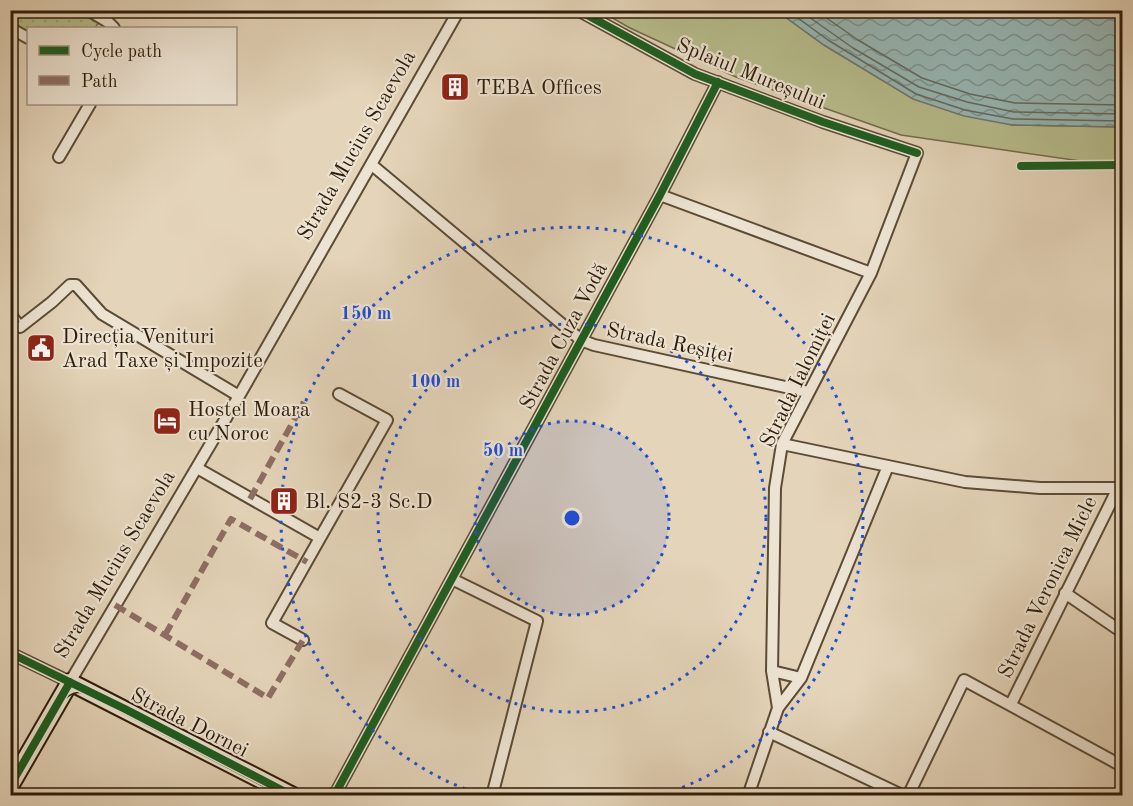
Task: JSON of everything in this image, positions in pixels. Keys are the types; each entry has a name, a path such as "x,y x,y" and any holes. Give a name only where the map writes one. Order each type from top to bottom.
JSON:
{"main road":[{"name":"Strada Mucius Scaevola","path":"10,786 70,682"},
{"name":"Strada Dornei","path":"70,682 293,795"}],"street":[{"path":"88,10 113,27"},
{"name":"Strada Mucius Scaevola","path":"70,682 239,396 459,10"},
{"name":"Splaiul Mureșului","path":"578,10 671,62 718,82 823,122 917,153"},
{"path":"10,28 27,37"},
{"name":"Strada Cuza Vodă","path":"334,795 660,195 718,82"},
{"path":"59,157 89,105"},
{"name":"Strada Ialomiței","path":"778,708 772,671 775,488 782,444 871,273 917,153"},
{"name":"Strada Reșiței","path":"372,165 581,340 594,345 808,392"},
{"path":"660,195 871,273"},
{"path":"10,314 20,327 70,285 76,285 102,314 239,396"},
{"path":"303,640 272,623 387,420 339,394"},
{"path":"782,444 965,482 1000,486 1120,488"},
{"path":"748,795 778,708 801,678 888,466"},
{"path":"197,468 320,538"},
{"name":"Strada Veronica Micle","path":"1011,704 1120,488"},
{"path":"452,579 537,621 492,795"},
{"path":"1065,593 1122,632"},
{"path":"10,653 70,682"},
{"path":"772,671 801,678"},
{"path":"769,732 906,795 964,680 1122,766"}],"green space":[{"path":"11,10 77,11 99,22 96,27 27,27 27,31 11,22"},
{"path":"600,11 777,11 824,45 914,99 1012,125 1122,127 1122,167 901,135 736,77 630,28"}],"water":[{"path":"777,11 1122,11 1122,127 1012,125 964,116 913,99 824,45"}],"tram line":[{"path":"10,790 65,699 73,694 83,693 282,796"}],"marked path":[{"path":"10,314 20,327"},
{"path":"250,499 304,402"},
{"path":"165,635 231,519 307,562"},
{"path":"115,605 268,698 303,640"}],"cycle path":[{"path":"578,10 695,74 823,122 917,153"},
{"path":"334,796 660,195 718,82"},
{"path":"1021,166 1122,165"},
{"path":"10,653 125,709 293,796"},
{"path":"10,786 70,682"}],"place":[{"name":"TEBA Offices","path":"455,87"},
{"name":"Direcția Venituri Arad Taxe și Impozite","path":"41,348"},
{"name":"Hostel Moara cu Noroc","path":"167,421"},
{"name":"Bl. S2-3 Sc.D","path":"284,501"}]}
